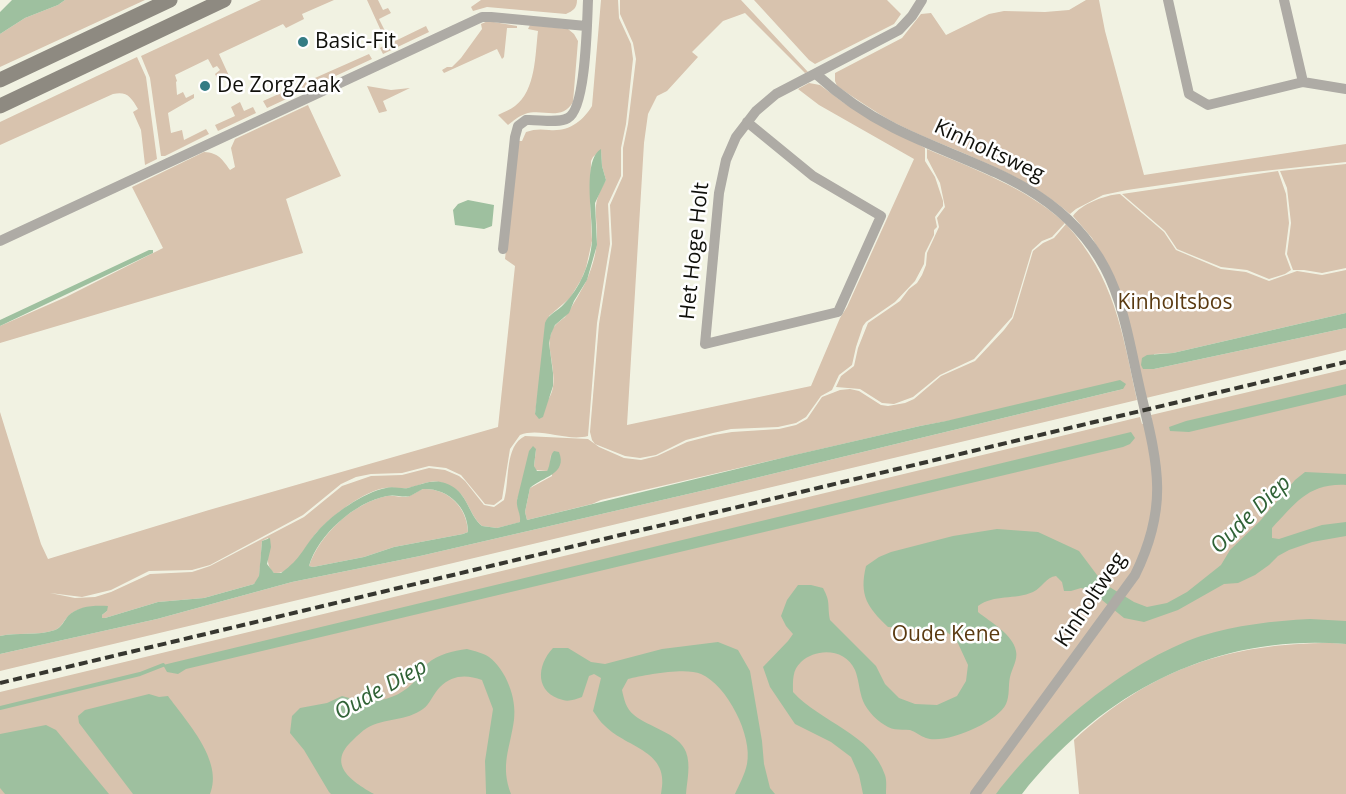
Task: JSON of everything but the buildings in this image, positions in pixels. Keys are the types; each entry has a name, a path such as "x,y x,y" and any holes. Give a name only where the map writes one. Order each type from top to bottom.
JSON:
{"street":[{"path":"0,80 170,0"},
{"path":"0,106 224,0"},
{"path":"503,249 518,126 526,120 567,119 574,113 579,100 586,44 588,0"},
{"name":"Het Hoge Holt","path":"747,122 813,176 881,216 838,312 705,344 722,174 730,149 747,122 776,94 899,30 922,0"},
{"path":"1168,0 1189,94 1208,105 1303,82 1346,89"},
{"path":"1284,0 1303,82"},
{"path":"0,241 482,17 586,26"},
{"name":"Kinholtsweg","path":"816,74 834,90 872,116 918,140 1024,186 1048,201 1069,219 1091,246 1113,286 1143,399"},
{"name":"Kinholtweg","path":"975,794 1125,591 1139,567 1148,545 1157,499 1156,456 1143,399"}],"green space":[{"path":"65,0 145,0 0,67 0,34 25,18"},
{"path":"261,0 334,0 302,14 304,19 286,28 283,24 219,54 230,78 219,82 215,74 220,70 217,66 213,68 208,59 175,75 177,95 183,92 186,98 194,94 194,98 168,113 171,133 182,130 184,140 206,129 209,134 161,156 150,78 141,56"},
{"path":"367,0 378,0 383,10 388,8 391,13 379,19 391,43 426,26 429,32 383,54 380,48 387,44"},
{"path":"481,0 577,0 574,9 566,14 487,7 473,11 471,7"},
{"path":"601,0 618,0 619,18 631,44 633,59 621,148 621,176 608,204 610,244 597,323 588,436 571,437 536,433 520,435 510,449 502,499 494,505 485,504 461,475 446,468 429,466 402,473 371,474 356,477 341,484 303,515 210,565 192,570 149,571 111,590 82,597 50,593 75,598 95,597 150,574 192,572 210,566 304,517 342,486 371,476 402,475 429,468 445,470 465,481 484,505 494,507 504,500 511,456 518,441 525,436 588,439 599,447 624,458 641,460 657,456 687,442 714,435 779,429 796,425 807,419 822,397 840,390 859,391 881,405 905,403 914,399 941,376 975,361 1004,330 1013,318 1033,251 1054,238 1066,224 1096,265 1106,286 1121,328 1137,400 0,671 0,654 157,619 292,582 420,556 714,488 1123,389 920,426 601,500 527,520 525,512 530,488 552,476 551,454 550,467 547,471 535,470 536,449 517,500 521,522 497,528 482,526 462,495 452,487 439,482 434,481 408,488 385,488 349,504 314,535 300,557 282,572 274,573 271,569 268,561 268,538 262,541 259,579 254,584 204,598 158,602 105,618 102,618 102,615 107,611 84,608 70,615 55,630 0,636 0,412 41,544 48,559 498,427 515,266 505,259 518,141 522,141 526,132 529,131 569,127 580,121 592,106","holes":["601,150 606,180 597,202 597,242 593,262 587,280 573,304 552,331 549,342 553,388 547,401 535,414 549,316 570,298 586,268 592,241 591,161"]},
{"path":"620,0 741,0 808,72 805,73 745,13 723,21 692,52 698,57 667,91 657,96 648,114 644,143 627,425 811,386 914,159 819,105 798,89 809,83 820,85 844,103 925,148 925,161 935,177 943,201 943,206 935,217 937,227 925,253 924,264 915,281 895,302 866,322 852,365 839,375 832,390 821,396 806,417 796,423 778,427 731,429 713,433 686,440 656,455 640,458 625,456 595,444 590,432 599,324 612,244 610,205 623,176 623,148 636,59 633,43 620,14"},
{"path":"754,0 887,0 901,14 894,24 815,64"},
{"path":"1086,0 1099,0 1105,31 1144,175 1346,144 1346,162 1245,173 1127,190 1103,195 1070,214 1050,198 1008,173 895,123 837,86 835,81 835,73 902,38 921,14 931,13 946,35 989,14 1004,11 1069,10"},
{"path":"488,21 517,26 517,28 507,28 504,57 502,59 497,49 444,73 442,70 452,67 461,58 482,29 481,24"},
{"path":"530,25 568,29 578,41 573,102 563,111 525,114 508,125 498,115 522,99 531,82 538,31 528,29"},
{"path":"369,54 372,59 267,108 263,101"},
{"path":"137,57 146,77 157,159 145,165 141,130 133,112 138,109 131,98 122,93 113,94 0,145 0,122"},
{"path":"367,86 391,90 410,88 383,101 387,111 379,113"},
{"path":"240,102 244,111 253,107 256,113 218,131 215,125 235,116 231,107"},
{"path":"308,105 341,176 286,199 303,253 0,343 0,326 66,297 163,248 132,187 204,152 220,157 230,170 235,167 231,148 235,139"},
{"path":"927,149 1017,189 1050,210 1065,223 1052,237 1042,241 1032,250 1012,317 974,359 940,375 913,397 894,404 882,403 860,389 836,387 841,376 854,366 868,323 900,301 917,283 926,265 927,253 939,227 937,218 945,207 940,183 927,158"},
{"path":"1346,164 1346,268 1322,273 1293,270 1287,254 1291,223 1287,188 1280,171"},
{"path":"1278,171 1286,194 1289,223 1285,254 1291,270 1269,279 1247,270 1221,267 1177,249 1165,231 1122,194"},
{"name":"Kinholtsbos","path":"1120,194 1164,232 1176,250 1221,269 1246,272 1269,281 1297,271 1322,275 1346,270 1346,313 1173,353 1154,354 1154,369 1346,328 1346,350 1146,398 1109,266 1092,238 1073,216 1094,201"},
{"name":"Oude Kene","path":"1346,369 1346,638 1312,636 1190,658 1080,726 1015,794 0,794 0,692 1140,417 1142,424 1152,421 1151,415"},
{"path":"423,489 440,492 454,501 464,515 468,532 394,547 364,557 309,566 321,543 350,513 374,500 389,496 406,497"},
{"path":"1294,644 1346,644 1346,794 1079,794 1074,740 1103,715 1132,695 1162,678 1225,655"}],"shaded area":[{"path":"12,0 65,0 25,18 0,34 0,12"},
{"path":"601,149 606,180 595,203 597,245 587,280 569,313 555,325 551,334 549,343 553,386 543,417 539,419 535,414 545,323 548,317 570,298 589,259 592,242 591,166"},
{"path":"468,200 494,205 492,226 484,229 455,225 453,210 458,204"},
{"path":"153,250 153,253 0,326 0,320"},
{"path":"1346,313 1346,328 1154,369 1143,369 1141,365 1142,358 1147,355 1173,353"},
{"path":"1120,380 1126,384 1123,389 714,488 420,556 292,582 157,619 0,654 0,636 55,630 68,616 81,608 108,606 107,611 102,615 102,618 105,618 158,602 204,598 254,584 259,576 262,541 270,538 271,547 267,564 274,573 281,573 298,558 317,532 331,519 348,505 377,490 391,487 408,488 432,482 444,483 460,493 482,526 497,528 520,522 517,500 529,451 533,446 536,449 534,466 537,471 547,471 554,451 559,452 561,459 557,470 530,488 525,512 527,520 790,456","holes":["423,489 441,492 455,501 464,515 468,532 394,547 364,557 309,566 320,543 329,532 363,505 387,496 407,496"]},
{"path":"1346,384 1346,395 1189,432 1170,431 1169,427 1186,421"},
{"path":"1131,432 1135,438 1123,447 186,669 178,674 167,672 163,665"},
{"path":"1305,472 1346,474 1346,485 1322,488 1303,497 1272,528 1272,538 1279,539 1322,525 1346,522 1346,536 1312,542 1289,550 1255,575 1238,583 1224,584 1178,610 1144,622 1124,618 1091,591 1081,588 1064,591 1062,582 1056,576 1033,592 998,598 978,606 978,612 1010,639 1014,645 1016,661 1010,677 1006,704 1001,711 982,725 958,735 935,739 926,738 910,730 884,725 867,709 855,670 850,663 837,654 830,653 807,657 798,665 795,672 793,692 869,749 885,775 886,794 863,794 859,775 851,757 831,742 795,724 770,687 763,667 793,634 781,616 787,600 798,585 823,588 828,600 830,620 876,666 885,684 899,698 915,704 937,705 957,696 966,681 968,665 956,639 944,630 888,627 870,607 864,593 864,576 866,566 879,557 953,536 997,529 1038,532 1079,551 1103,583 1134,602 1147,607 1167,603 1187,592 1221,565 1230,550"},
{"path":"1310,619 1346,621 1346,644 1298,643 1251,648 1207,660 1165,677 1125,699 1088,726 1054,758 1022,794 996,794 1015,770 1062,723 1115,681 1144,663 1172,648 1214,632 1255,624"},
{"path":"718,642 738,650 750,671 764,764 770,788 775,794 735,794 747,764 746,740 729,700 711,680 701,674 676,671 635,677 628,679 622,690 631,713 670,735 682,745 688,762 686,794 661,794 660,768 654,759 614,734 593,711 601,678 594,674 589,676 582,697 568,701 547,691 541,678 543,663 553,648 568,648 591,662 605,664 662,649"},
{"path":"467,649 487,656 495,663 505,677 512,694 514,720 506,765 511,794 486,794 485,761 493,709 482,680 465,676 445,683 417,713 367,728 345,749 342,764 345,771 350,778 374,794 331,794 304,750 290,733 292,716 300,708 327,703 342,696 371,701 397,695 413,683 431,661 446,654"},
{"path":"149,694 159,697 168,696 201,742 212,768 213,781 210,794 133,794 79,723 78,716 85,710"},
{"path":"46,725 56,730 109,794 5,794 0,788 0,734"}],"waterway":[{"path":"0,708 140,674 163,665"}],"railway":[{"path":"0,683 1346,362"}],"place":[{"name":"Basic-Fit","path":"303,42"},
{"name":"De ZorgZaak","path":"205,86"}],"water label":[{"name":"Oude Diep","path":"1251,515"},
{"name":"Oude Diep","path":"381,690"}]}
